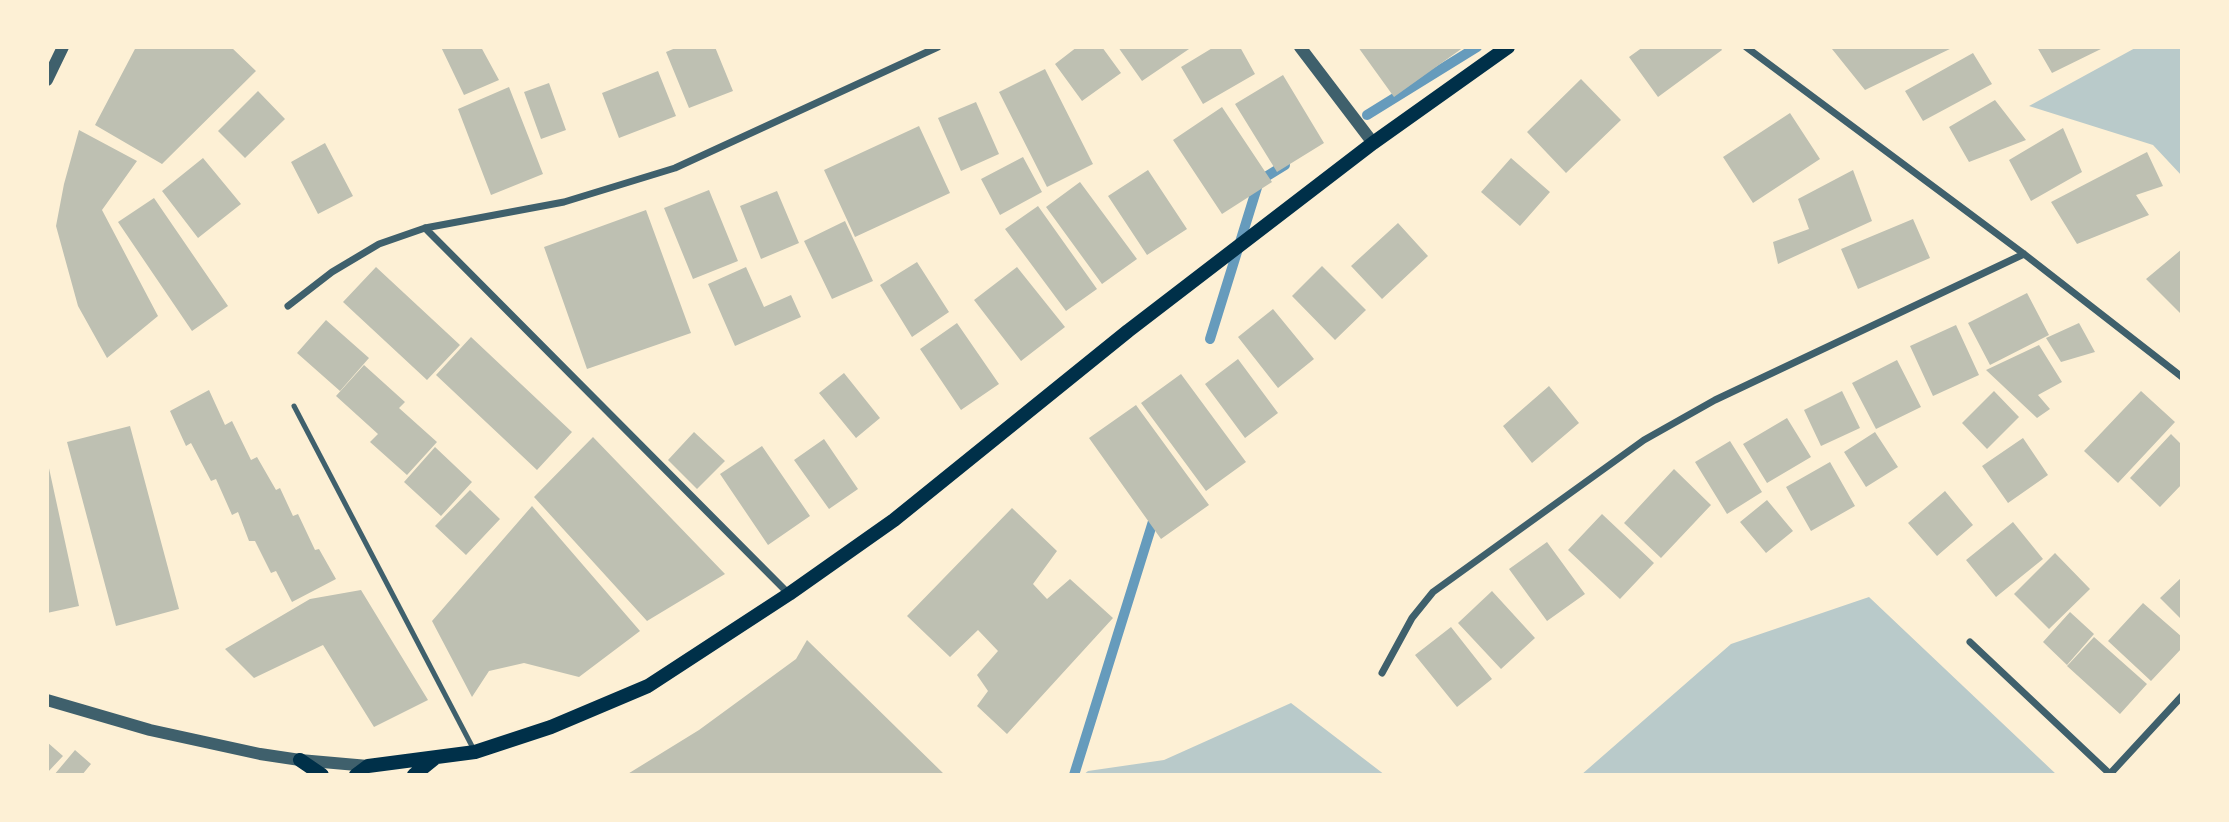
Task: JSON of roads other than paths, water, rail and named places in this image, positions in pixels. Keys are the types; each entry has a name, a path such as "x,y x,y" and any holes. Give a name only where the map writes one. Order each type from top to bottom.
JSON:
{"main road":[{"path":"362,770 475,752 551,727 648,686 789,594 894,520 1128,331 1373,143 1508,47"},
{"path":"414,775 437,757"},
{"path":"300,760 322,775"}],"street":[{"path":"47,80 63,47"},
{"path":"288,306 332,272 379,244 425,228 564,202 674,168 938,47"},
{"path":"1300,47 1373,143"},
{"path":"1746,47 2181,375"},
{"path":"425,228 789,594"},
{"path":"1382,673 1412,618 1433,592 1644,440 1715,400 2024,254"},
{"path":"1970,642 2110,774 2182,696"},
{"path":"47,700 162,732 362,770"}],"lane":[{"path":"294,406 475,752"}],"waterway":[{"path":"1367,115 1477,47"},
{"path":"1210,339 1259,181 1285,165"},
{"path":"1074,775 1155,515"}]}
